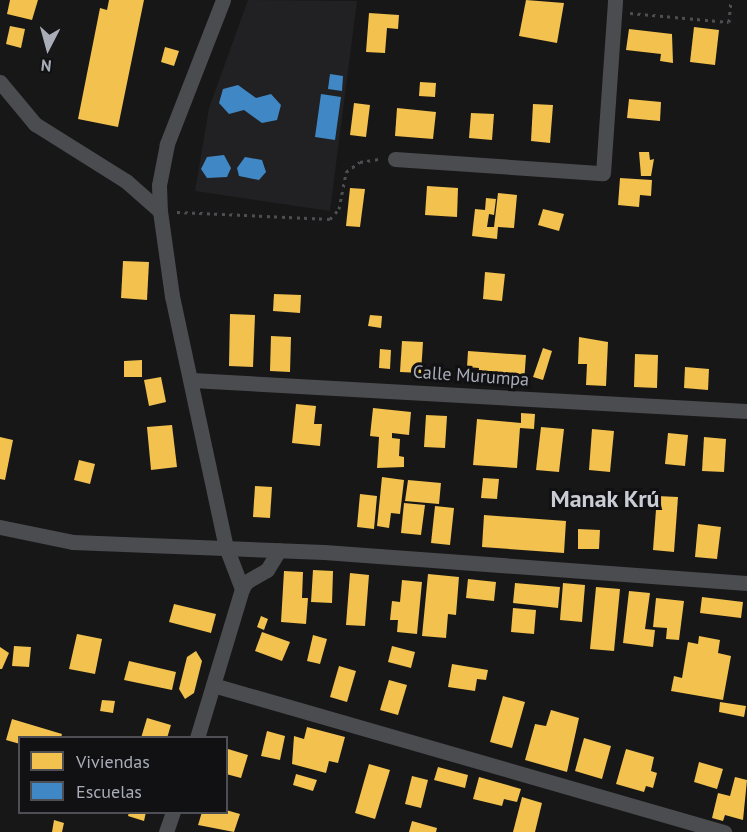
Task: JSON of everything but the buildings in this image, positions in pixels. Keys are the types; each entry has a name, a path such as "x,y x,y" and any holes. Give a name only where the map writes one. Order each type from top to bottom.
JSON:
{"street":[{"path":"223,0 167,144 159,185 160,212 170,285 226,547 242,590"},
{"path":"395,159 603,173 614,6"},
{"path":"0,82 35,124 126,182 160,212"},
{"name":"Calle Murumpa","path":"192,380 747,411"},
{"path":"0,526 73,542 279,550 747,583"},
{"path":"198,736 242,590 246,582 267,570 279,550"},
{"path":"213,685 724,832"},
{"path":"166,832 173,814"}],"path":[{"path":"614,6 729,22 731,0"},
{"path":"160,212 330,219 339,209 350,166 366,161 395,159"}],"shaded area":[{"path":"248,0 357,1 330,211 195,191 209,108"}],"district":[{"name":"Manak Krú","path":"605,499"}]}
